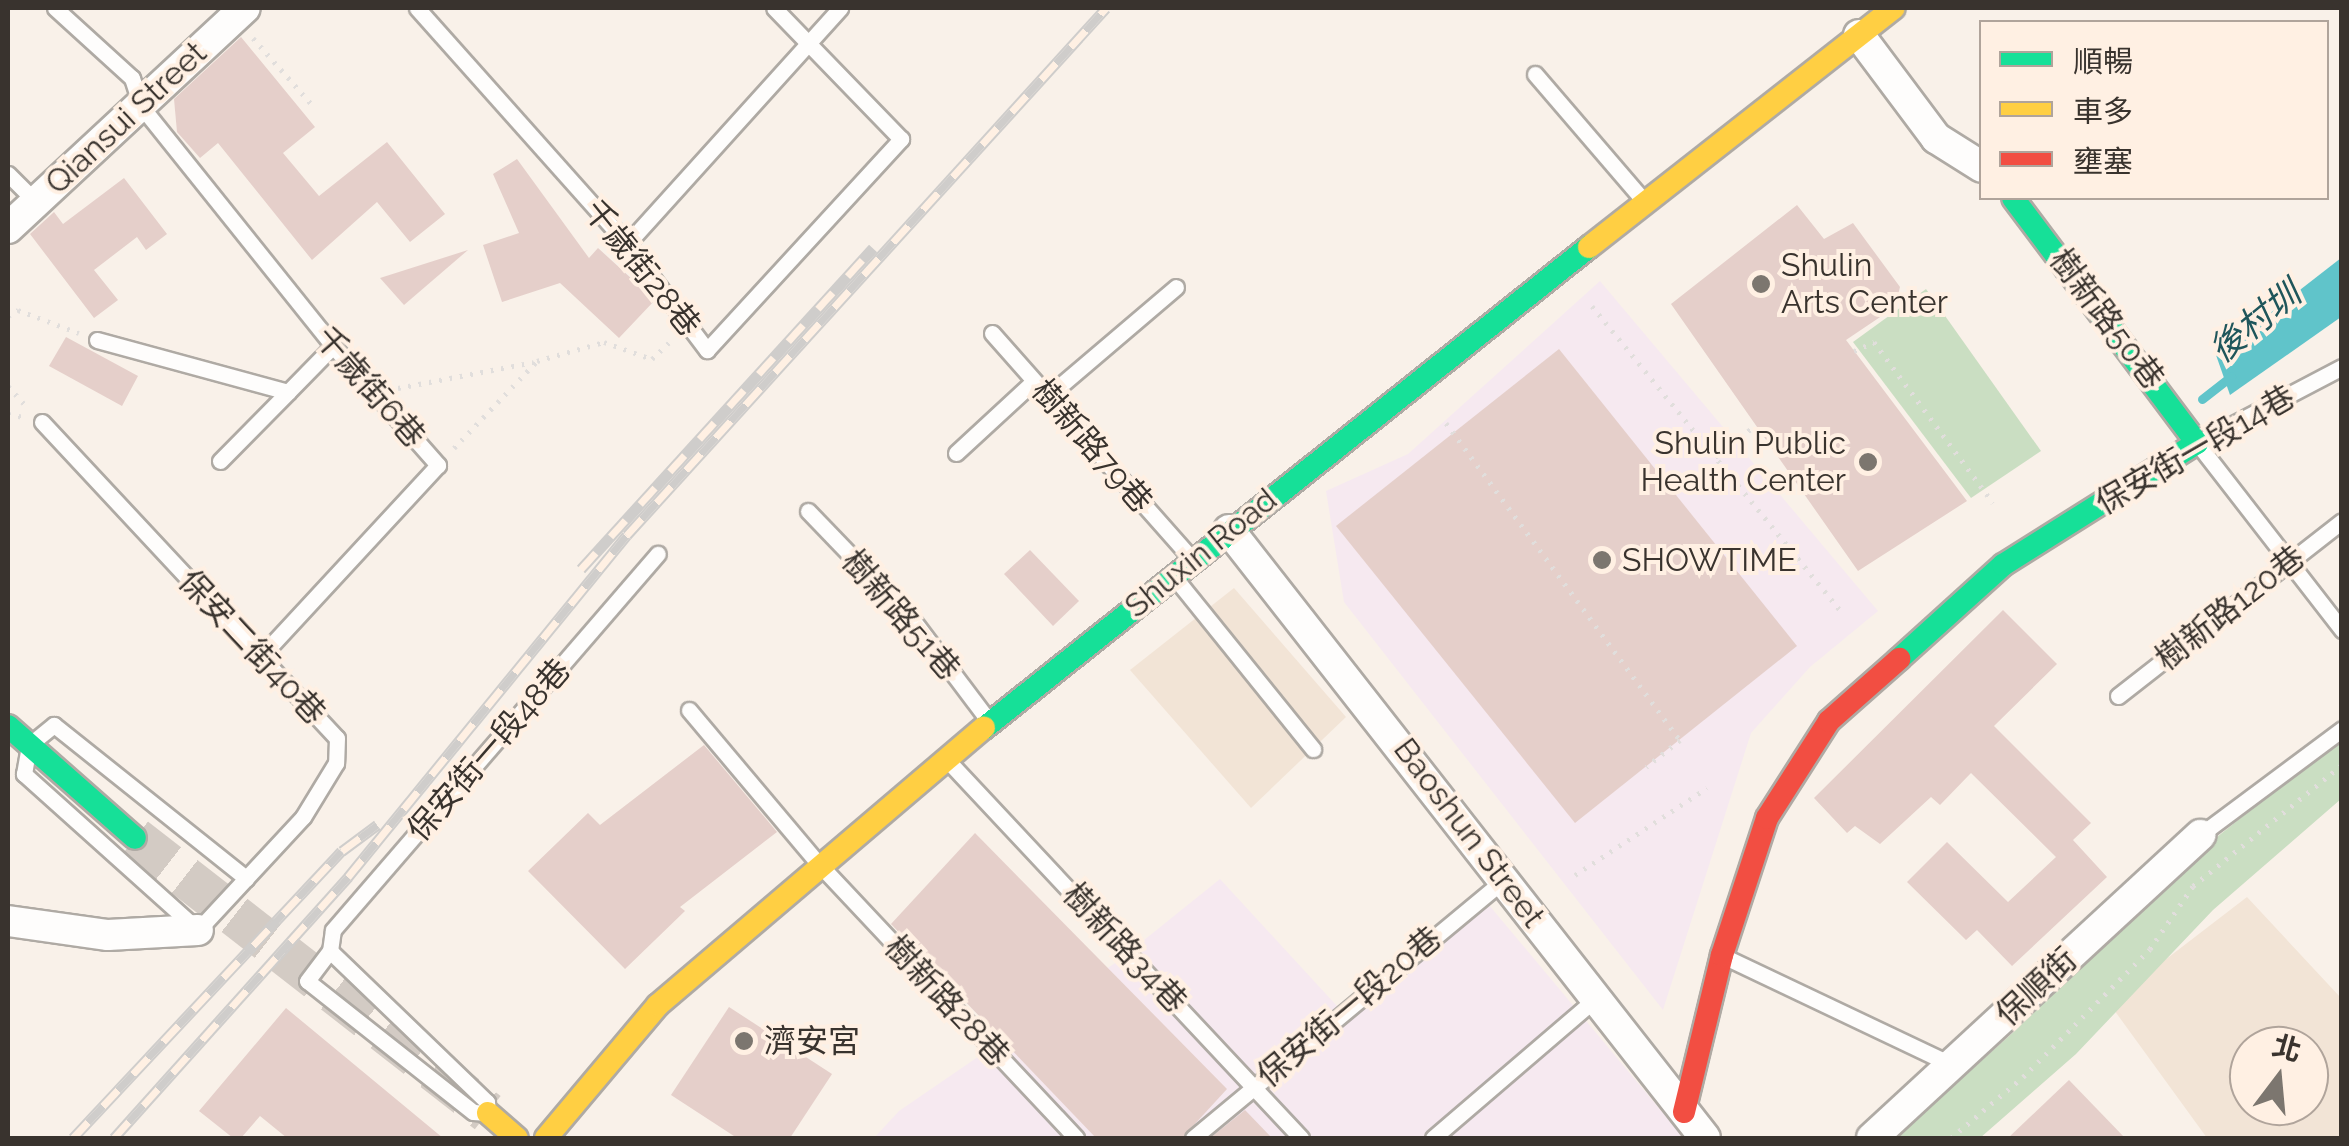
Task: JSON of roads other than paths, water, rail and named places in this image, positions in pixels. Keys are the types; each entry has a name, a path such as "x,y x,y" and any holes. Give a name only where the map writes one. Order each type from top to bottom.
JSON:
{"main road":[{"name":"Shuxin Road","path":"546,1138 658,1006 818,863 1173,575 1894,8"},
{"name":"樹新路50巷","path":"2019,200 2197,443"},
{"name":"保安街一段14巷","path":"1684,1112 1722,956 1767,818 1829,721 1922,632 2050,535 2197,443"},
{"path":"8,726 135,838"},
{"path":"8,766 29,745"},
{"path":"488,1112 517,1138"}],"street":[{"name":"Qiansui Street","path":"8,228 141,106 236,11"},
{"path":"1859,35 1936,138 1979,165"},
{"name":"Baoshun Street","path":"1230,530 1506,878 1594,1000 1705,1138"},
{"name":"保順街","path":"1872,1138 2200,835"},
{"path":"8,921 108,935 198,930"},
{"path":"1669,1138 1684,1112"}],"lane":[{"name":"千歲街6巷","path":"55,8 132,78 141,106 333,346 438,465 262,655"},
{"name":"千歲街28巷","path":"417,8 627,244 706,350 900,139 807,44"},
{"path":"774,8 807,44"},
{"path":"627,244 840,8"},
{"path":"1535,74 1644,201"},
{"path":"8,174 36,202"},
{"path":"1048,396 1176,287"},
{"name":"樹新路79巷","path":"992,333 1192,560"},
{"path":"97,340 288,392"},
{"path":"220,461 333,346"},
{"name":"保安街一段14巷","path":"2197,443 2342,367"},
{"path":"956,453 1034,381"},
{"name":"保安二街40巷","path":"41,422 337,738 336,763 303,816 198,930"},
{"path":"2197,443 2342,630"},
{"name":"樹新路51巷","path":"808,511 912,619 990,723"},
{"name":"樹新路120巷","path":"2118,696 2342,521"},
{"name":"保安街一段48巷","path":"488,1112 473,1112 307,981 330,950 333,930 658,554"},
{"path":"1173,575 1313,749"},
{"name":"樹新路28巷","path":"689,710 818,863 1076,1138"},
{"path":"198,930 24,774 29,745 54,725 246,878"},
{"path":"2200,835 2342,729"},
{"name":"樹新路34巷","path":"947,759 1301,1138"},
{"name":"保安街一段20巷","path":"1194,1138 1506,878"},
{"path":"330,950 486,1102 488,1112"},
{"path":"1722,956 1952,1065"},
{"path":"1434,1138 1594,1000"}],"water":[{"path":"2341,258 2341,317 2230,395 2216,355"}],"waterway":[{"name":"後村圳","path":"2202,399 2231,376"}],"tunnel":[{"path":"135,838 488,1113"}],"railway":[{"path":"114,1138 348,877 627,535 1106,8"},
{"path":"581,569 873,248"},
{"path":"73,1138 342,851 377,825"}],"place":[{"name":"Shulin Arts Center","path":"1761,284"},
{"name":"Shulin Public Health Center","path":"1868,462"},
{"name":"SHOWTIME","path":"1602,560"},
{"name":"濟安宮","path":"744,1041"}]}
